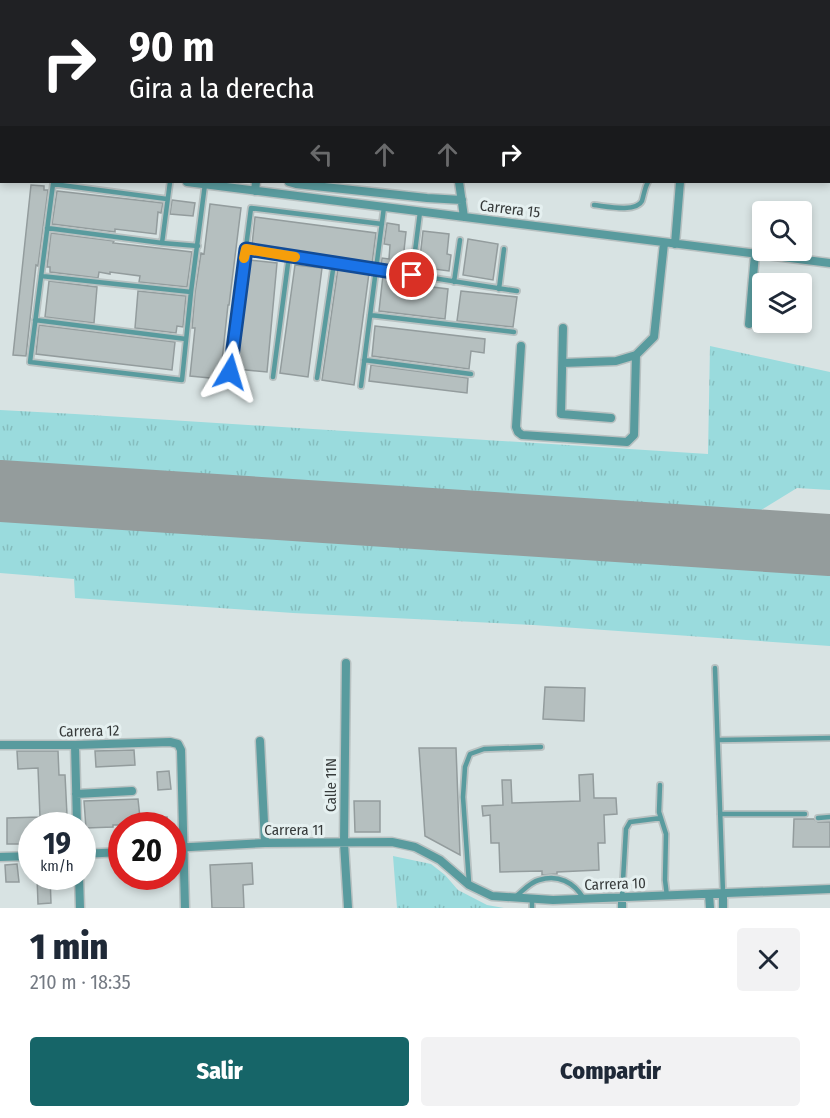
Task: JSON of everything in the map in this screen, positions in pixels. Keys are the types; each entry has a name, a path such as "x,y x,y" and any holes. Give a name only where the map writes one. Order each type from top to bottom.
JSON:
{"street":[{"name":"Carrera 15","path":"196,183 256,186 420,212 752,254"},
{"path":"292,183 462,200"},
{"path":"459,183 464,217"},
{"path":"675,244 680,183"},
{"path":"563,363 616,361 636,355 654,337 664,243"},
{"path":"749,324 754,261"},
{"name":"Carrera 15","path":"812,261 830,263"},
{"path":"563,328 561,414 611,418"},
{"path":"521,346 516,428 522,435 627,442 631,440 634,435 636,355"},
{"name":"Calle 11N","path":"346,663 344,843 348,908"},
{"path":"260,741 265,843"},
{"name":"Carrera 12","path":"0,745 170,742 178,744 181,750 182,812"},
{"path":"75,745 77,812"},
{"path":"76,794 132,791"},
{"name":"Carrera 11","path":"186,848 265,843 392,842 416,847"},
{"name":"Carrera 10","path":"416,847 440,860 469,885 492,896 515,897 532,903 584,898 830,889"},
{"path":"0,857 18,856"},
{"path":"79,890 80,908"},
{"path":"183,890 184,908"},
{"path":"709,894 710,908"},
{"path":"723,894 723,908"},
{"path":"622,897 622,908"}],"lane":[{"path":"162,243 170,183"},
{"path":"594,205 626,208 636,206 641,202 648,183"},
{"path":"167,199 53,184 30,362 182,380 205,184"},
{"path":"361,386 384,207"},
{"path":"230,372 251,208 382,224"},
{"path":"412,275 420,212"},
{"path":"47,228 198,246"},
{"path":"454,282 460,240"},
{"path":"246,249 517,291"},
{"path":"500,289 504,249"},
{"path":"273,377 289,256"},
{"path":"317,378 334,263"},
{"path":"41,276 191,292"},
{"path":"370,315 514,332"},
{"path":"35,320 186,339"},
{"path":"364,360 471,374"},
{"path":"715,668 723,894"},
{"path":"718,740 830,738"},
{"path":"469,885 463,797 465,767 470,754 484,749 540,747"},
{"path":"660,785 659,812 666,834 667,896"},
{"path":"720,814 805,814"},
{"path":"622,897 626,829 630,822 661,818"},
{"path":"818,818 830,818"},
{"path":"515,897 537,880 560,879 569,882 579,890 584,898"}],"green space":[{"path":"710,346 830,372 830,490 797,488 750,517 0,469 0,410 708,454"},
{"path":"0,520 830,570 830,646 533,625 293,613 75,598 74,579 0,573"},
{"path":"393,856 431,864 458,890 487,905 504,908 397,908"}],"building":[{"path":"31,185 44,186 44,190 48,190 38,266 36,265 26,356 13,355"},
{"path":"57,191 163,203 161,213 158,212 156,234 115,229 115,232 52,224"},
{"path":"172,200 195,203 193,216 170,214"},
{"path":"210,204 241,208 220,379 190,376 195,328 192,328 195,293 201,253 204,254"},
{"path":"255,217 376,233 372,264 252,245"},
{"path":"387,223 399,225 399,231 406,232 402,269 381,265 382,258 389,259 390,245 384,244"},
{"path":"423,231 449,234 447,254 451,255 449,271 419,267"},
{"path":"51,233 192,252 187,287 139,282 140,276 110,272 110,274 99,272 98,278 50,272 50,267 47,267"},
{"path":"468,239 498,244 493,280 463,275"},
{"path":"249,260 277,263 267,372 237,369"},
{"path":"295,265 322,268 308,377 280,373"},
{"path":"338,268 369,273 354,385 322,380"},
{"path":"383,275 401,278 401,283 448,289 445,319 379,311"},
{"path":"49,281 97,287 94,323 45,317"},
{"path":"138,291 186,296 183,327 177,326 176,333 135,328"},
{"path":"461,291 517,297 513,327 457,321"},
{"path":"39,325 175,342 172,370 36,354"},
{"path":"375,326 485,339 484,353 471,351 469,369 372,356"},
{"path":"371,365 468,378 467,393 369,381"},
{"path":"545,687 585,688 584,721 543,719"},
{"path":"419,748 456,748 460,855 425,836"},
{"path":"134,750 135,765 96,767 95,751"},
{"path":"17,751 58,751 59,775 65,775 67,812 40,812 38,768 18,769"},
{"path":"169,771 171,789 158,790 157,772"},
{"path":"593,774 594,798 616,798 617,814 604,815 605,843 598,843 599,870 542,875 542,871 500,872 499,843 491,843 490,815 483,816 482,806 503,805 502,780 511,780 512,803 580,801 579,775"},
{"path":"138,799 139,812 108,812 108,827 96,828 96,812 85,812 84,801"},
{"path":"354,801 380,801 380,832 355,832"},
{"path":"7,818 18,818 18,844 7,844"},
{"path":"794,819 830,822 830,847 793,847"},
{"path":"252,863 253,884 243,885 244,908 212,908 210,865"},
{"path":"17,864 18,882 6,882 5,865"},
{"path":"38,890 51,890 51,903 38,904"}],"runway":[{"path":"0,491 830,545"}],"slow traffic":[{"path":"244,258 246,249 295,257"}],"route":[{"path":"230,372 246,249 412,275"}]}
